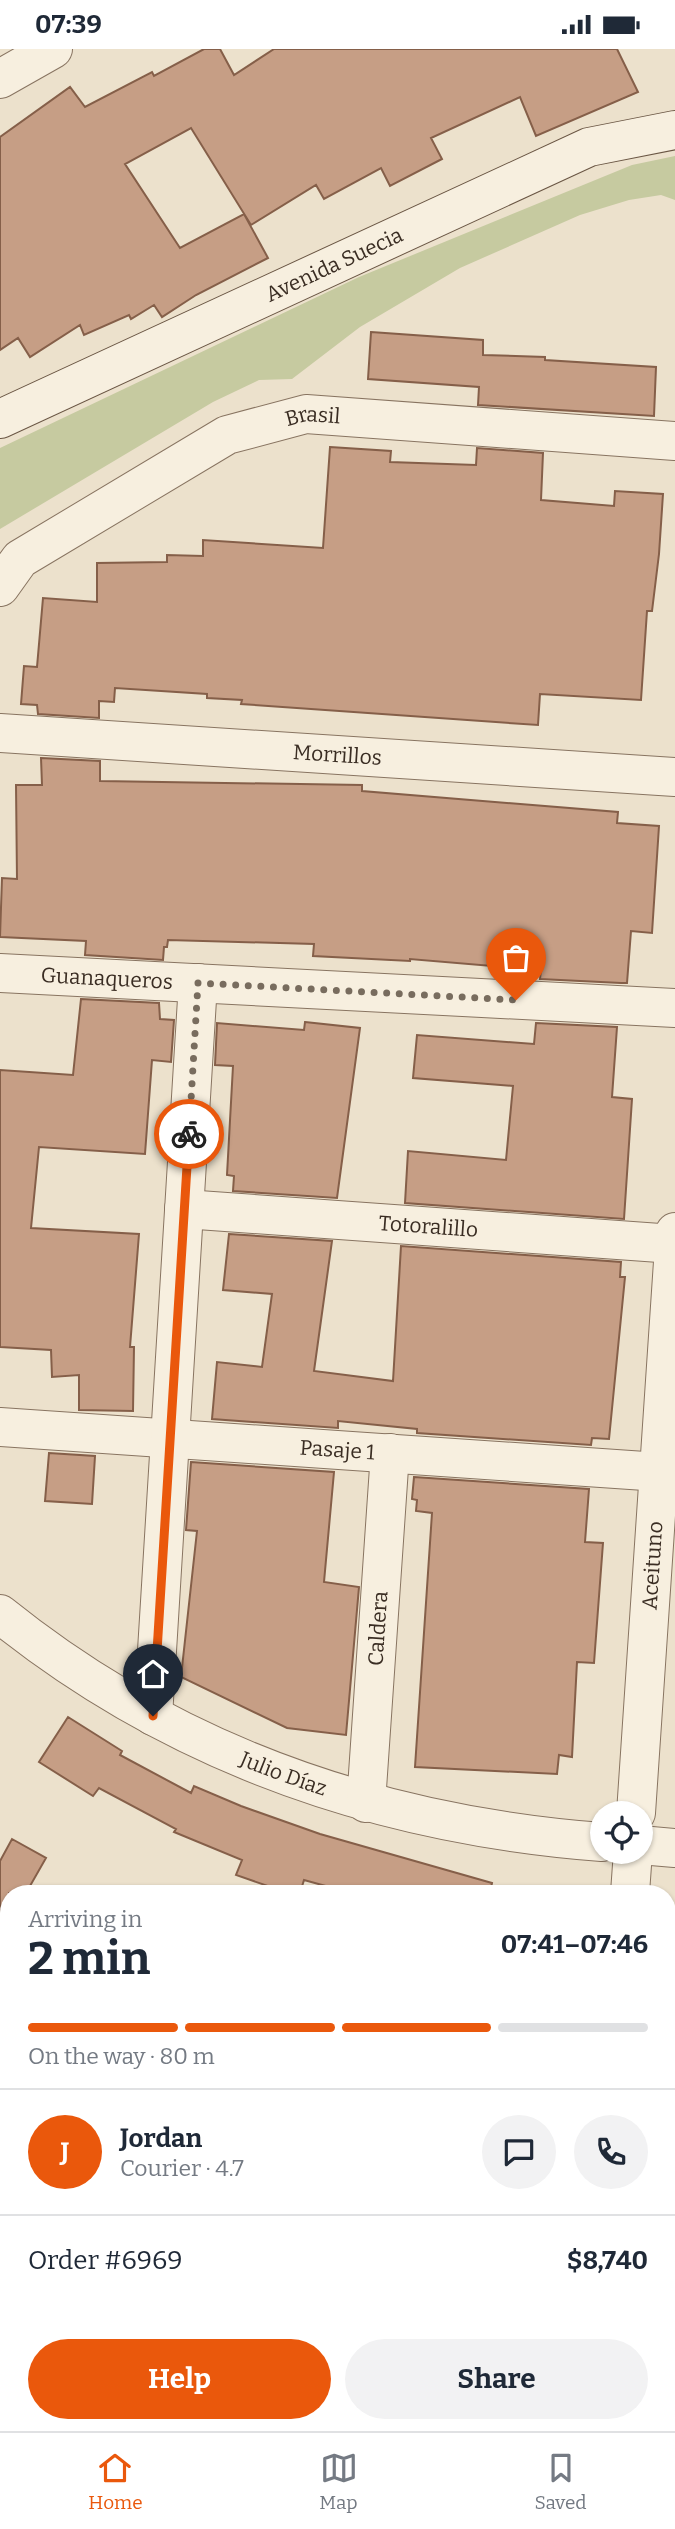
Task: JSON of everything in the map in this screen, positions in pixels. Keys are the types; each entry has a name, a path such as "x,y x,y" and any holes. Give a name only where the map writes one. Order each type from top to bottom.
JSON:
{"street":[{"path":"0,79 53,49"},
{"name":"Avenida Suecia","path":"0,419 589,147 675,130"},
{"name":"Brasil","path":"0,587 20,559 227,435 306,414 675,442"},
{"name":"Morrillos","path":"0,733 675,777"},
{"name":"Guanaqueros","path":"0,973 675,1008"},
{"path":"153,1716 198,983"},
{"name":"Totoralillo","path":"184,1209 674,1244"},
{"name":"Aceituno","path":"637,1801 667,1472 675,1232"},
{"name":"Pasaje 1","path":"0,1427 667,1472"},
{"name":"Caldera","path":"366,1803 390,1453"},
{"name":"Julio Díaz","path":"0,1614 85,1676 153,1716 249,1761 307,1784 366,1803 454,1824 590,1841"},
{"path":"653,1846 675,1848"},
{"path":"631,1885 632,1864"}],"green space":[{"path":"675,156 675,200 661,195 629,200 580,215 460,268 360,327 292,379 259,380 213,402 0,529 0,448 359,277 632,165"}],"building":[{"path":"204,49 220,49 234,75 274,49 617,49 638,92 536,136 520,97 431,138 442,159 390,186 381,168 324,199 316,185 251,225 191,128 125,164 180,248 244,214 268,258 196,295 162,317 154,305 131,319 129,315 84,335 80,325 30,357 18,338 0,350 0,137 70,87 85,107 152,72 154,76"},
{"path":"371,332 483,340 483,355 545,357 545,360 656,367 654,416 478,405 479,387 368,379"},
{"path":"330,447 391,451 390,462 476,465 477,448 543,453 541,500 614,506 615,491 663,494 652,611 647,611 641,700 540,694 538,725 241,704 242,700 207,698 207,694 115,688 114,702 99,701 99,718 38,714 37,705 21,704 24,666 37,667 43,598 97,602 97,563 167,562 167,555 203,556 203,540 323,548"},
{"path":"41,758 100,761 100,781 362,785 362,791 618,812 617,823 659,826 652,933 631,931 627,983 540,979 541,970 410,959 313,956 314,944 168,940 167,947 164,947 163,960 85,955 86,941 0,937 2,878 17,879 16,785 42,785"},
{"path":"81,999 159,1003 160,1019 174,1020 171,1062 152,1060 145,1154 39,1147 31,1228 139,1234 130,1347 134,1347 133,1411 79,1410 79,1375 52,1377 51,1350 0,1347 0,1070 73,1075"},
{"path":"305,1022 360,1028 337,1198 233,1191 234,1176 227,1175 233,1066 215,1065 217,1023 304,1030"},
{"path":"536,1023 617,1027 612,1097 632,1099 624,1219 405,1203 408,1151 506,1160 513,1086 413,1078 417,1035 534,1044"},
{"path":"229,1234 332,1241 314,1371 393,1381 401,1246 621,1262 620,1277 625,1277 609,1439 592,1438 591,1445 417,1433 417,1429 338,1421 338,1428 212,1419 217,1362 262,1367 272,1294 223,1290"},
{"path":"49,1453 95,1456 92,1504 45,1501"},
{"path":"191,1462 334,1472 324,1582 359,1587 346,1735 287,1728 181,1677 197,1531 186,1530"},
{"path":"414,1477 589,1489 585,1542 603,1543 594,1663 577,1662 572,1757 559,1755 557,1774 415,1767 432,1513 416,1511 417,1500 412,1499"},
{"path":"68,1717 122,1751 120,1755 191,1793 194,1786 320,1834 492,1885 322,1885 304,1880 302,1885 265,1885 236,1875 242,1860 174,1832 176,1829 99,1788 93,1796 39,1762"},
{"path":"12,1839 46,1858 31,1885 0,1885 0,1861"}],"way so far":[{"path":"189,1134 198,983 516,1000"}],"route":[{"path":"153,1716 189,1134"}]}
